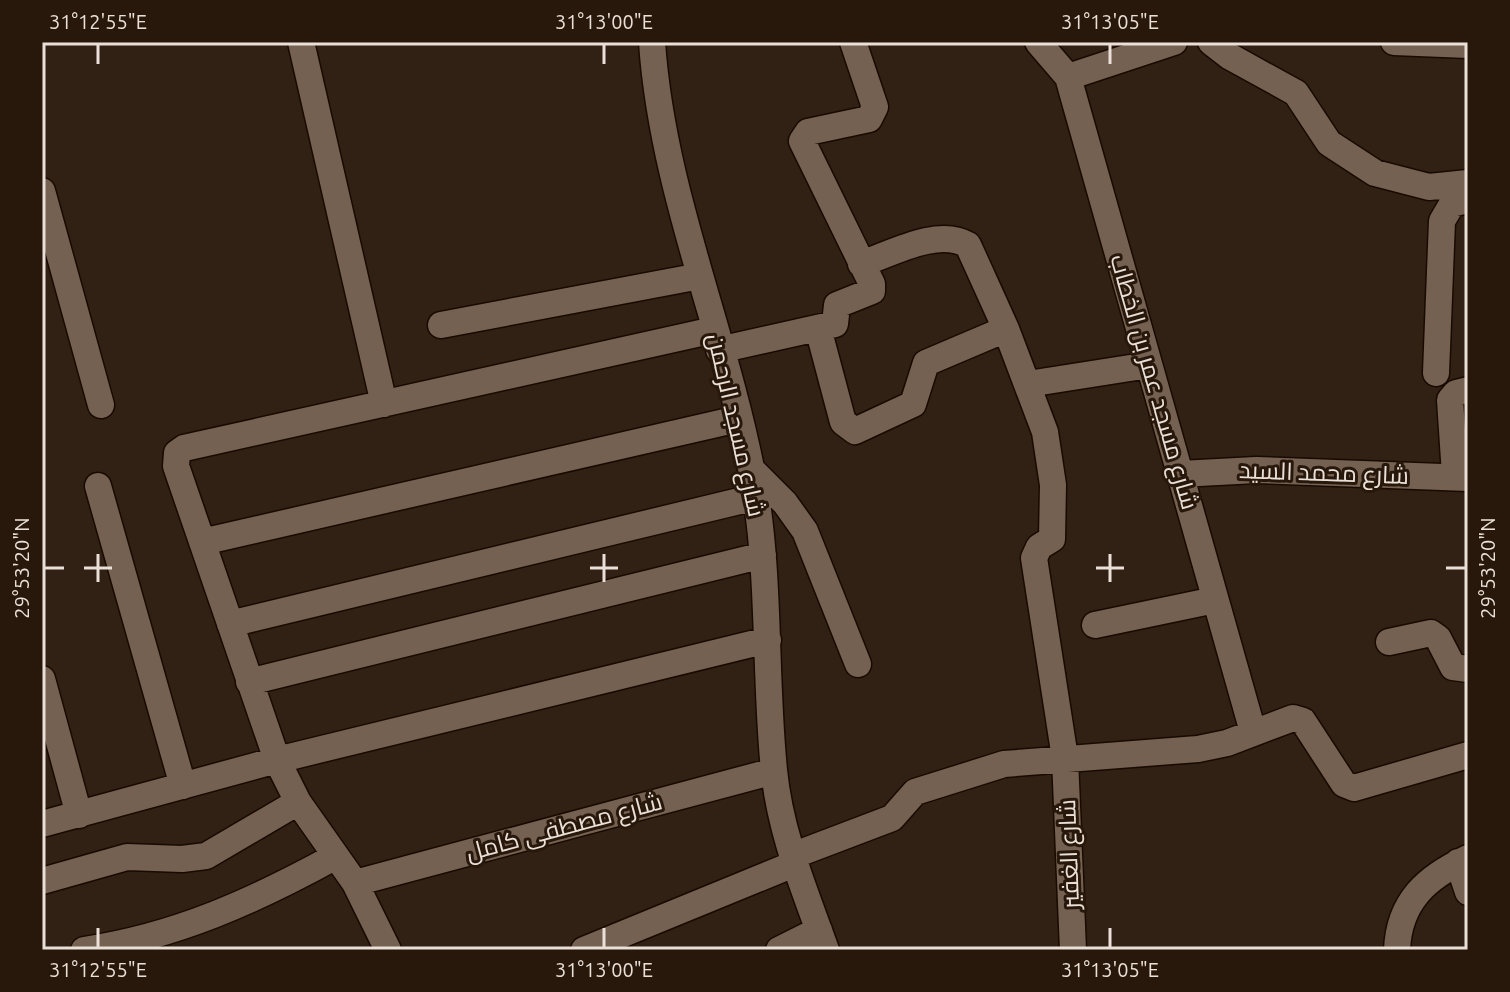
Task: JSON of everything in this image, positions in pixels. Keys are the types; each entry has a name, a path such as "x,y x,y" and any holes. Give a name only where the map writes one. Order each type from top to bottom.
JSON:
{"street":[{"path":"301,42 384,404"},
{"name":"شارع مسجد الرحمن","path":"652,42 672,169 751,469 763,555 774,771 793,860 822,940"},
{"path":"388,950 355,883 298,802 277,760 176,466 180,450 384,404 717,340 818,328 836,323 837,305 871,293 872,286 802,141 811,131 869,119 874,114 875,107 853,42"},
{"name":"شارع مسجد عمر بن الخطاب","path":"1038,42 1068,77 1253,732"},
{"path":"1068,77 1174,42"},
{"path":"1211,42 1229,56 1296,93 1329,143 1375,173 1429,187 1468,183"},
{"path":"1394,42 1468,45"},
{"path":"42,191 101,405"},
{"path":"1436,373 1442,221 1452,204 1468,200"},
{"path":"861,264 924,241 962,241 973,250 1028,384 1149,365"},
{"path":"441,325 700,276"},
{"path":"818,328 843,422 855,431 913,404 926,363 1006,329"},
{"name":"شارع الغفير","path":"1028,384 1045,432 1053,485 1052,539 1036,550 1034,558 1065,758 1073,950"},
{"path":"1461,476 1450,400 1456,393 1468,390"},
{"path":"202,542 738,419"},
{"path":"751,469 785,503 805,531 858,664"},
{"name":"شارع محمد السيد","path":"1180,474 1256,470 1383,477 1461,476"},
{"path":"98,486 183,786"},
{"path":"230,624 756,497"},
{"path":"249,682 763,555"},
{"path":"1095,625 1215,600"},
{"path":"1389,642 1431,633 1438,638 1453,667 1468,669"},
{"path":"42,824 277,760 768,640"},
{"path":"42,679 79,815"},
{"path":"584,950 892,818 915,792 1004,764 1198,749 1293,718 1303,721 1344,784 1360,788 1468,755"},
{"name":"شارع مصطفى كامل","path":"355,883 774,771"},
{"path":"42,881 127,857 182,859 206,856 298,802"},
{"path":"84,950 177,930 259,898 336,856"},
{"path":"1393,949 1414,897 1428,879 1463,860 1468,892"},
{"path":"779,950 822,940"}]}
